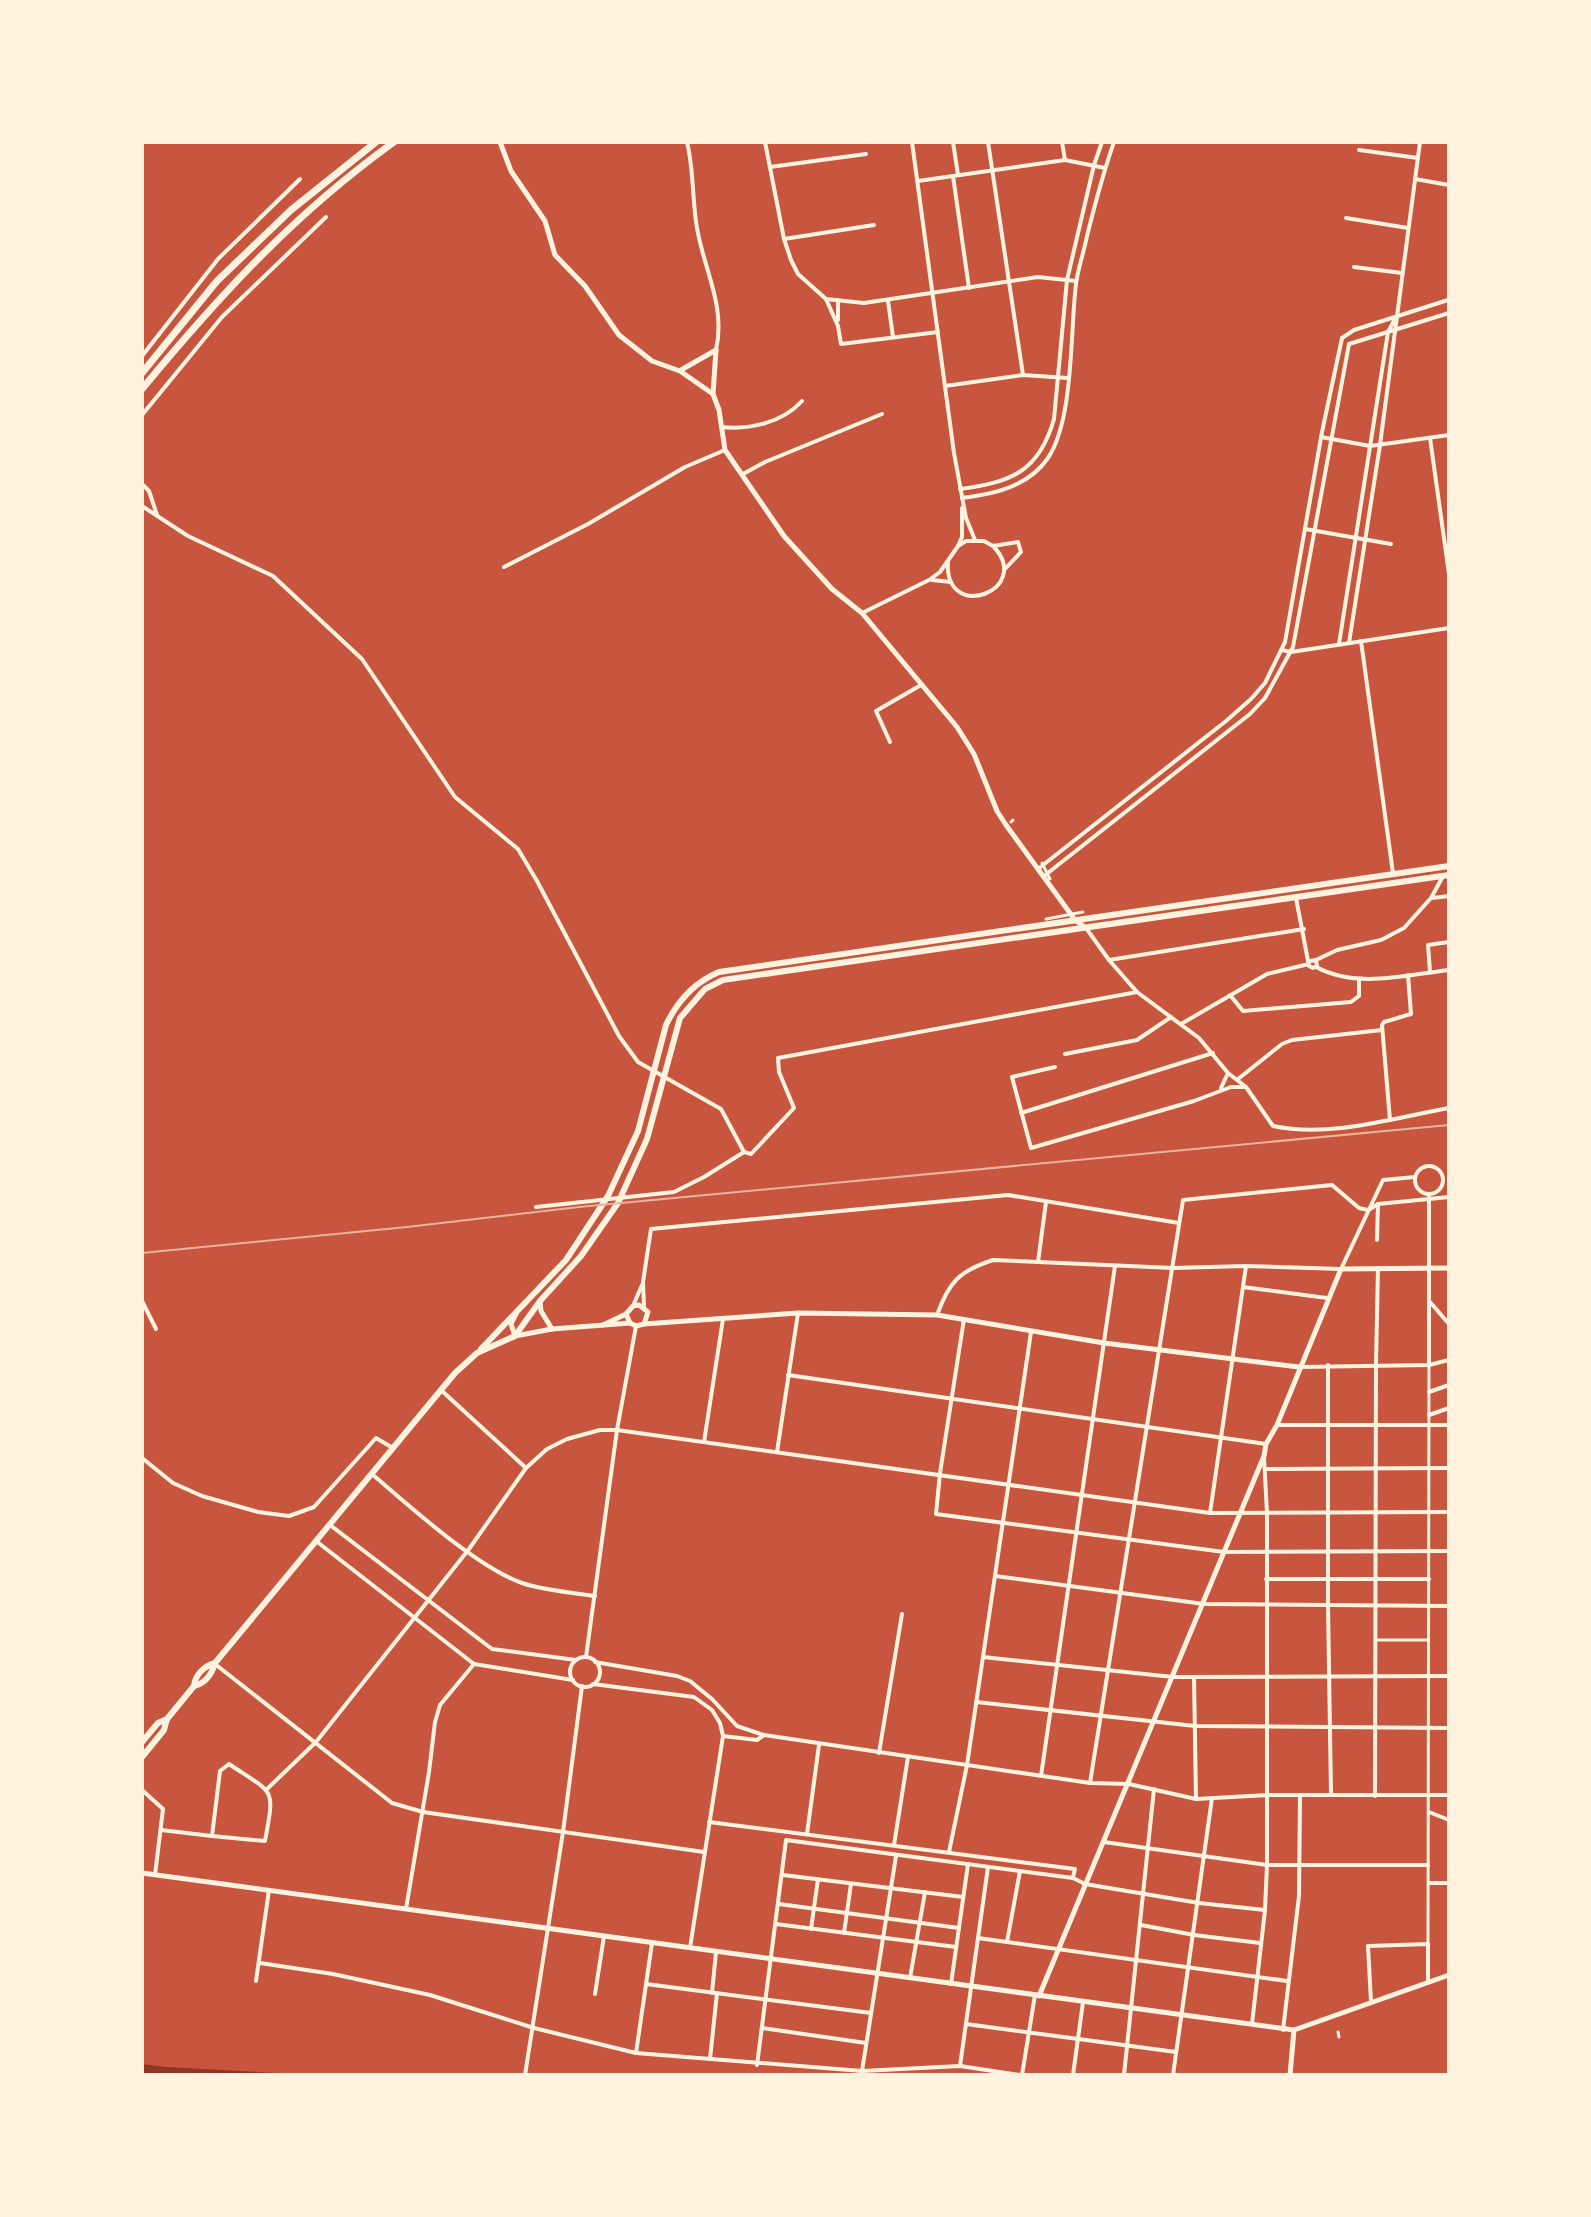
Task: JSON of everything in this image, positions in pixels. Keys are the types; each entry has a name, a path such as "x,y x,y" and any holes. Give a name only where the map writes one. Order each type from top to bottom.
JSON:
{"highway":[{"path":"142,373 217,281 291,210 376,142"},
{"path":"142,389 214,302 302,215 394,142"}],"main road":[{"path":"142,1757 164,1730 167,1719 194,1686 202,1684 215,1663 455,1373 488,1345 566,1260 608,1196 638,1131 666,1025 674,1010 701,982 719,972 1073,917 1449,866"},
{"path":"488,1345 515,1336 540,1301 581,1256 618,1203 647,1139 680,1018 705,989 723,980 1446,876"},
{"path":"142,1742 158,1723 167,1719"}],"street":[{"path":"500,142 511,171 545,221 559,260 585,286 619,335 652,361 680,371 713,394"},
{"path":"687,142 699,240 718,306 721,329 713,394 725,450 784,536 832,589 862,613 963,736 985,777 997,811 1010,822 1073,917 1086,928 1137,992 1181,1024 1213,1053 1228,1073 1246,1087 1273,1126 1321,1129 1449,1108"},
{"path":"765,142 784,239 798,274 826,299 838,326"},
{"path":"912,142 960,489 975,540"},
{"path":"953,142 969,288"},
{"path":"988,142 1023,375"},
{"path":"1062,142 1065,160"},
{"path":"960,489 1000,482 1017,475 1041,454 1054,419 1067,280 1102,142"},
{"path":"962,498 1004,490 1036,472 1057,441 1068,378 1076,281 1114,142"},
{"path":"1349,643 1380,445 1420,142"},
{"path":"1359,150 1418,158"},
{"path":"770,167 866,154"},
{"path":"918,181 1065,160 1105,168"},
{"path":"142,356 218,259 300,179"},
{"path":"1415,179 1449,185"},
{"path":"142,415 222,317 326,217"},
{"path":"1346,218 1408,228"},
{"path":"784,239 874,225"},
{"path":"1354,267 1402,273"},
{"path":"826,299 838,302 888,301 1038,277 1076,281"},
{"path":"1041,866 1226,721 1265,683 1282,650 1342,338 1354,330 1449,299 1449,310 1349,344"},
{"path":"888,301 893,337"},
{"path":"838,302 841,344 938,332"},
{"path":"1339,644 1388,332 1396,317"},
{"path":"1342,338 1349,344"},
{"path":"1047,876 1232,729 1265,698 1291,652 1349,344"},
{"path":"680,371 716,350"},
{"path":"945,386 1023,375 1068,378"},
{"path":"721,427 744,430 784,415 802,401"},
{"path":"743,474 882,414"},
{"path":"1321,437 1370,446 1449,435"},
{"path":"1430,438 1449,574"},
{"path":"504,567 577,530 685,467 725,450"},
{"path":"142,484 149,491 157,518"},
{"path":"862,613 929,580 948,562 958,546 963,524 962,498"},
{"path":"142,506 188,536 273,576 362,659 455,797 518,849 551,905 619,1036 638,1062 721,1109 744,1152 751,1154 794,1108 779,1072 778,1058 1137,992"},
{"path":"1305,529 1391,544"},
{"path":"958,546 975,540 993,546 999,552 1004,570"},
{"path":"948,562 951,582 962,593 981,596 997,587 1004,570 1017,558 1021,547 1018,542 993,546"},
{"path":"929,580 951,582"},
{"path":"1282,650 1291,652 1449,628"},
{"path":"1361,641 1393,873"},
{"path":"890,742 876,711 921,685"},
{"path":"1226,721 1232,729"},
{"path":"1167,767 1174,775"},
{"path":"1108,814 1114,821"},
{"path":"1181,1024 1267,974 1316,960 1337,950 1391,936 1404,928 1446,876"},
{"path":"1431,898 1449,896"},
{"path":"1296,897 1312,968 1359,979 1449,970"},
{"path":"1046,919 1073,917 1083,912"},
{"path":"1109,960 1304,929"},
{"path":"1430,972 1428,945 1449,942"},
{"path":"1316,960 1316,967"},
{"path":"1390,1120 1382,1023 1411,1014 1408,975"},
{"path":"1230,995 1243,1011 1351,1002 1359,996 1359,979"},
{"path":"1065,1054 1137,1040 1171,1017"},
{"path":"1238,1080 1282,1044 1292,1040 1382,1030"},
{"path":"1021,1113 1213,1053"},
{"path":"1055,1067 1012,1077 1029,1145 1034,1149 1194,1101 1219,1090 1246,1087"},
{"path":"1219,1090 1228,1073"},
{"path":"536,1207 674,1192 744,1152"},
{"path":"1429,1196 1417,1187 1415,1177 1420,1169 1434,1167 1441,1173 1449,1174"},
{"path":"1429,1196 1442,1186 1441,1173"},
{"path":"260,1963 333,1974 430,1995 534,2028 636,2053 862,2071 960,2066 1021,2075 1037,1996 1060,1950 1204,1604 1327,1298 1383,1180 1415,1177"},
{"path":"1090,1783 1183,1200 1332,1185 1359,1208 1368,1210 1378,1204 1429,1196 1449,1197"},
{"path":"603,1326 626,1314 633,1306 643,1282 651,1229 1008,1195 1179,1223"},
{"path":"1428,1983 1429,1196"},
{"path":"1038,1262 1046,1202"},
{"path":"1377,1240 1378,1204"},
{"path":"937,1315 951,1284 972,1267 993,1260 1173,1268 1449,1268"},
{"path":"1041,1776 1115,1266"},
{"path":"1210,1513 1246,1266"},
{"path":"1375,1796 1378,1268"},
{"path":"643,1282 644,1324"},
{"path":"1243,1287 1327,1298"},
{"path":"142,1301 156,1329"},
{"path":"540,1301 541,1311 552,1329"},
{"path":"1429,1301 1449,1324"},
{"path":"521,1306 511,1324 515,1336 552,1329 798,1313 937,1315 1104,1343 1299,1367 1429,1365 1449,1360"},
{"path":"633,1306 665,1321"},
{"path":"777,1452 798,1313"},
{"path":"586,1657 633,1324 626,1314"},
{"path":"704,1442 723,1319"},
{"path":"964,1319 936,1514 1224,1552 1449,1551"},
{"path":"949,1852 967,1765 1031,1332"},
{"path":"1328,1365 1328,1727 1331,1795"},
{"path":"788,1375 1266,1444"},
{"path":"1429,1392 1449,1385"},
{"path":"442,1391 526,1468"},
{"path":"1429,1415 1449,1408"},
{"path":"1277,1425 1449,1425"},
{"path":"267,1789 316,1742 467,1550 526,1468 547,1449 567,1439 600,1430 940,1473 1210,1513 1449,1512"},
{"path":"142,1458 173,1483 202,1496 279,1516 299,1514 314,1507 376,1438 393,1448"},
{"path":"1252,2026 1267,1865 1267,1513 1264,1456"},
{"path":"1265,1469 1449,1468"},
{"path":"372,1474 467,1550 504,1575 547,1589 595,1596"},
{"path":"330,1525 492,1649 576,1660 586,1657 595,1662 677,1676 690,1681 712,1699 737,1726 764,1735 1090,1783 1129,1784 1196,1799 1268,1795 1449,1795"},
{"path":"316,1541 474,1664 573,1680 582,1686 593,1684 694,1697 712,1710 723,1736 690,1948"},
{"path":"995,1576 1204,1604 1449,1606"},
{"path":"1266,1579 1429,1579"},
{"path":"879,1753 902,1614"},
{"path":"1376,1640 1429,1640"},
{"path":"983,1657 1173,1677 1449,1676"},
{"path":"573,1680 571,1668 576,1660"},
{"path":"593,1684 599,1673 595,1662"},
{"path":"215,1663 392,1803 423,1812 704,1852"},
{"path":"406,1909 435,1722 440,1705 474,1664"},
{"path":"1194,1677 1196,1799"},
{"path":"525,2075 549,1929 582,1686"},
{"path":"976,1702 1195,1726 1449,1728"},
{"path":"723,1736 757,1740 764,1735"},
{"path":"807,1834 819,1745"},
{"path":"894,1846 908,1757"},
{"path":"161,1830 212,1836 265,1841 273,1800 267,1789 229,1764 220,1771 212,1836"},
{"path":"1124,2075 1154,1789"},
{"path":"142,1790 163,1809 155,1875"},
{"path":"1283,2030 1299,1896 1300,1795"},
{"path":"1173,2075 1212,1798"},
{"path":"1429,1812 1449,1820"},
{"path":"709,1822 1075,1869 1073,1878"},
{"path":"757,2065 786,1840 1073,1878 1085,1884 1143,1894 1265,1910"},
{"path":"1104,1842 1267,1865 1428,1865"},
{"path":"862,2071 896,1855"},
{"path":"951,1984 968,1864"},
{"path":"960,2066 988,1867"},
{"path":"1007,1942 1020,1871"},
{"path":"142,1873 1283,2030 1294,2030 1448,1977"},
{"path":"782,1874 963,1897"},
{"path":"811,1929 818,1879"},
{"path":"844,1933 851,1883"},
{"path":"1429,1883 1449,1883"},
{"path":"256,1981 269,1890"},
{"path":"910,1978 925,1892"},
{"path":"778,1904 959,1928"},
{"path":"776,1924 956,1947"},
{"path":"1141,1925 1260,1943"},
{"path":"595,1994 604,1936"},
{"path":"978,1938 1287,1981"},
{"path":"636,2053 652,1943"},
{"path":"1371,2002 1368,1946 1428,1944"},
{"path":"710,2060 716,1952"},
{"path":"646,1984 871,2013"},
{"path":"1073,2075 1083,2002"},
{"path":"966,2024 1176,2052"},
{"path":"762,2028 866,2043"},
{"path":"1290,2075 1294,2030"},
{"path":"1338,2032 1339,2037"}],"shaded area":[{"path":"142,2064 166,2067 314,2075 142,2075"}],"railway":[{"path":"142,1253 579,1207 1449,1125"}]}
